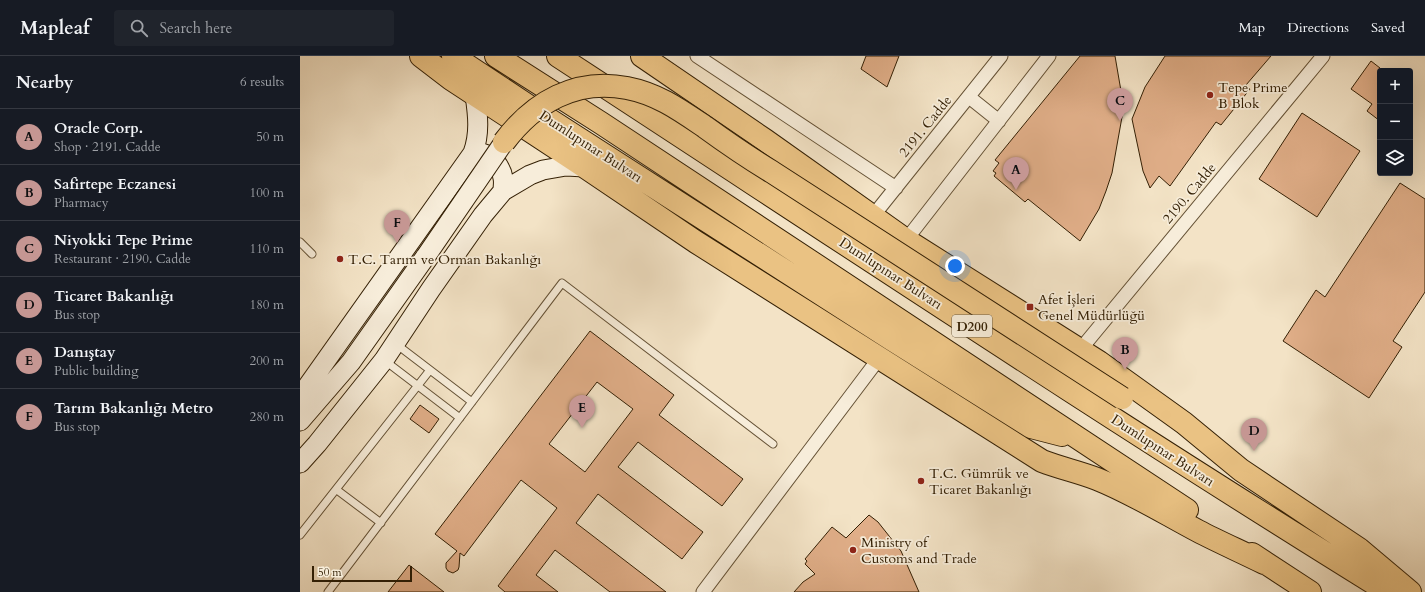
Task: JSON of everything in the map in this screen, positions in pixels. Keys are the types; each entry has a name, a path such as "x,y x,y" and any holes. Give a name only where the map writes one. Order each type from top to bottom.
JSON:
{"highway":[{"path":"421,56 475,95 696,242 880,357 1042,461 1095,478 1113,486 1142,500 1199,532 1264,563"},
{"name":"Dumlupınar Bulvarı","path":"453,56 891,339 1031,427 1080,440"},
{"name":"Dumlupınar Bulvarı","path":"496,56 608,128 1310,592"},
{"name":"Dumlupınar Bulvarı","path":"558,56 1143,437 1388,592"},
{"name":"Dumlupınar Bulvarı","path":"642,56 765,140 906,240 1080,350 1162,407 1241,470 1359,549 1410,592"},
{"path":"504,142 516,126 543,103 574,90 591,87 614,86 653,95 675,106 758,163 1122,398 1241,470"}],"main road":[{"path":"300,397 473,153 478,140 479,124 475,95"},
{"path":"300,421 351,362 504,142"},
{"path":"473,153 482,153 495,162 503,178 503,191"},
{"path":"300,463 384,360 394,343 483,215 503,191 530,175 543,170 566,166 585,167"}],"street":[{"path":"697,56 896,188"},
{"name":"2191. Cadde","path":"873,216 1001,56"},
{"path":"906,240 1049,56"},
{"name":"2190. Cadde","path":"1080,350 1323,56"},
{"path":"969,97 999,121"},
{"path":"703,592 880,357"}],"lane":[{"path":"300,242 312,254"},
{"path":"328,592 562,283 772,444"},
{"path":"394,343 472,402"},
{"path":"384,360 460,418"},
{"path":"300,535 337,490 430,370"},
{"path":"337,490 381,523"}],"building":[{"path":"866,56 899,56 887,87 861,69"},
{"path":"1080,56 1115,56 1121,91 1122,117 1112,173 1106,191 1099,209 1080,241 1028,199 1025,202 994,176 996,173 993,171 999,163 995,160"},
{"path":"1165,56 1271,56 1246,85 1250,89 1221,125 1216,122 1170,186 1159,176 1150,188 1143,171 1132,119 1145,87"},
{"path":"1371,61 1380,68 1377,68 1377,119 1367,111 1372,104 1351,89"},
{"path":"1302,113 1360,151 1317,217 1259,179"},
{"path":"1400,183 1425,199 1425,292 1393,341 1402,347 1369,398 1283,341 1316,290 1325,297"},
{"path":"590,331 674,395 659,415 743,479 722,506 638,442 618,467 703,532 682,559 598,494 576,523 666,592 610,592 555,550 536,575 558,592 505,592 498,586 557,508 521,480 464,556 460,553 458,570 453,573 448,571 446,568 446,563 457,551 435,534","holes":["597,382 633,409 585,472 549,444"]},
{"path":"420,405 439,419 429,433 410,419"},
{"name":"Ministry of Customs and Trade","path":"869,515 878,522 901,551 919,592 794,592 803,582 815,574 805,564 807,561 805,559 832,527 846,538"},
{"path":"409,565 444,592 388,592"}],"place":[{"name":"Tepe Prime B Blok","path":"1210,95"},
{"name":"Niyokki Tepe Prime","path":"1120,121"},
{"name":"Oracle Corp.","path":"1016,190"},
{"name":"Tarım Bakanlığı Metro","path":"397,243"},
{"name":"T.C. Tarım ve Orman Bakanlığı","path":"340,259"},
{"name":"Afet İşleri Genel Müdürlüğü","path":"1030,307"},
{"name":"Safirtepe Eczanesi","path":"1125,370"},
{"name":"Danıştay","path":"582,428"},
{"name":"Ticaret Bakanlığı","path":"1254,451"},
{"name":"T.C. Gümrük ve Ticaret Bakanlığı","path":"921,481"},
{"name":"Ministry of Customs and Trade","path":"853,550"}]}
